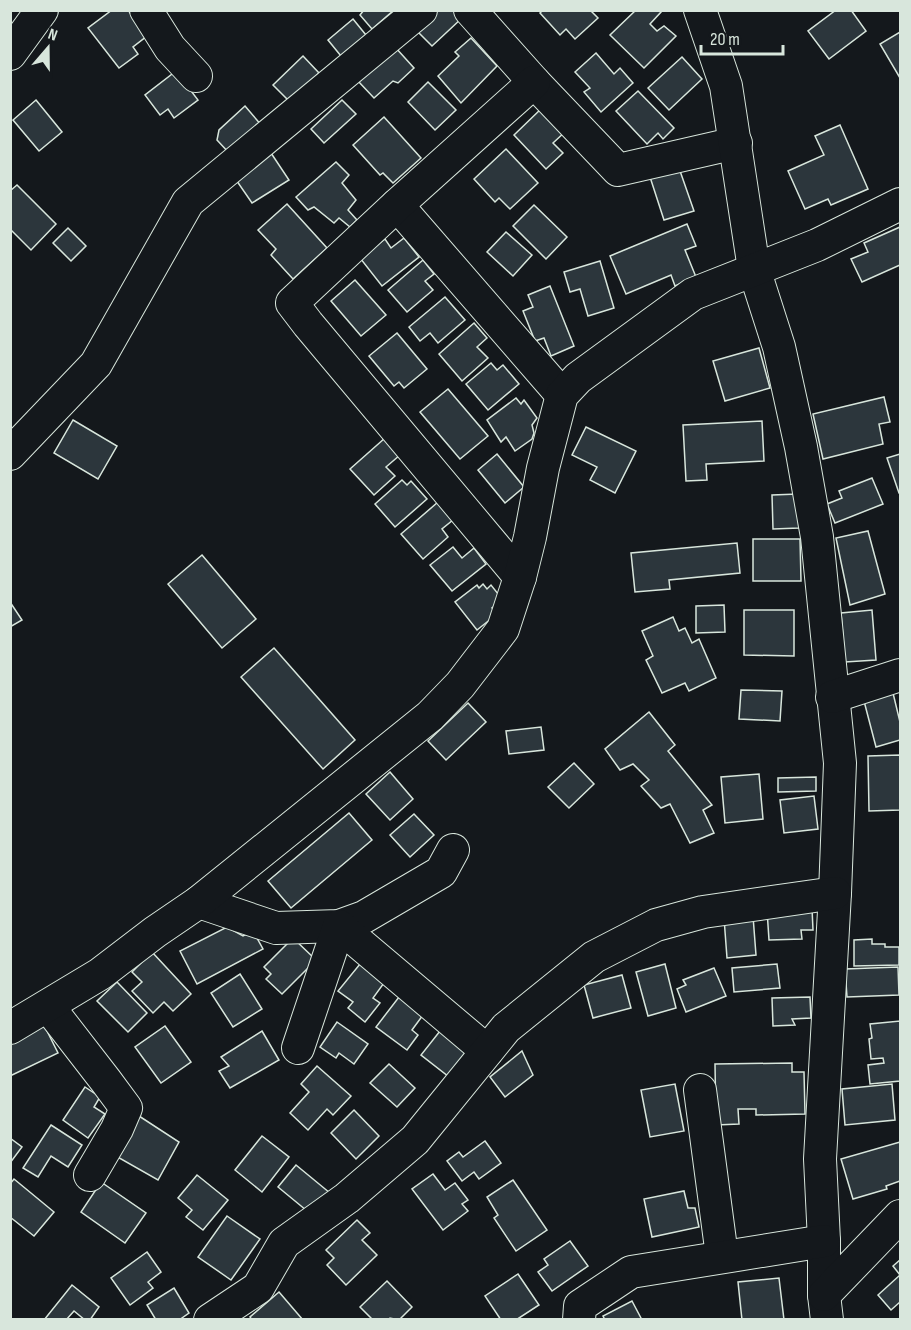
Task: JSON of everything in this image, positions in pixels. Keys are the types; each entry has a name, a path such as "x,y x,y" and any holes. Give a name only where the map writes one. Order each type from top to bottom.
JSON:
{"street":[{"path":"10,54 42,10"},
{"path":"146,10 170,48 196,76"},
{"path":"10,454 96,364 188,202 421,10"},
{"path":"470,10 534,82 618,170 736,143"},
{"path":"700,10 726,86 754,269 779,347 801,447 817,537 840,763 820,1158 825,1307"},
{"path":"520,577 292,303 534,82"},
{"path":"10,1028 100,974 199,902 430,716 460,685 503,629 520,577 543,468 562,395 578,378 693,294 818,244 900,204"},
{"path":"397,205 562,395"},
{"path":"832,697 900,675"},
{"path":"199,902 276,928 339,926 364,917 441,872 453,850"},
{"path":"210,1320 258,1288 284,1243 347,1198 415,1140 506,1028 594,957 656,925 704,912 835,893"},
{"path":"298,1048 339,926"},
{"path":"339,926 487,1051"},
{"path":"48,1006 126,1108 117,1129 90,1175"},
{"path":"700,1090 722,1256"},
{"path":"825,1307 900,1216"},
{"path":"579,1320 580,1306 631,1272 824,1241"}],"building":[{"path":"112,10 128,10 147,36 133,47 138,54 119,68 88,28"},
{"path":"364,10 394,10 372,29 360,15"},
{"path":"438,10 455,10 462,18 432,46 417,31"},
{"path":"543,10 590,10 598,18 575,39 566,29 560,35 540,13"},
{"path":"636,10 660,10 661,12 650,24 657,31 664,26 676,36 644,68 610,35"},
{"path":"836,10 851,10 866,31 829,59 808,31"},
{"path":"353,19 370,40 345,61 328,40"},
{"path":"900,32 900,78 880,44"},
{"path":"471,38 497,66 461,103 438,76 459,56 455,52"},
{"path":"395,47 414,68 398,83 393,81 374,98 358,81"},
{"path":"596,53 614,74 620,68 633,83 601,112 584,92 590,88 575,72"},
{"path":"303,56 319,73 289,101 273,85"},
{"path":"682,57 702,79 669,110 648,88"},
{"path":"176,71 198,100 174,118 168,109 160,115 145,95"},
{"path":"428,82 456,110 435,130 408,102"},
{"path":"638,91 674,128 663,139 658,133 647,144 616,111"},
{"path":"36,100 62,132 39,151 13,120"},
{"path":"342,100 356,114 324,143 311,129"},
{"path":"245,106 262,126 230,154 217,140 219,130"},
{"path":"543,107 566,131 553,143 563,153 546,169 514,135"},
{"path":"384,117 421,158 393,183 383,173 380,175 353,145"},
{"path":"840,125 868,189 831,205 828,199 805,209 788,171 824,155 815,136"},
{"path":"506,149 538,183 510,209 499,198 495,202 474,179"},
{"path":"271,153 289,180 252,203 232,174"},
{"path":"336,162 349,175 342,183 356,200 348,210 357,220 350,227 339,218 334,223 314,207 308,210 296,197"},
{"path":"679,168 694,211 664,220 650,177"},
{"path":"17,185 56,224 31,250 10,229 10,191"},
{"path":"287,204 327,248 293,279 271,255 276,249 258,230"},
{"path":"534,205 567,237 546,259 513,226"},
{"path":"687,224 696,246 685,250 696,277 675,286 671,275 626,294 610,256"},
{"path":"900,227 900,265 862,282 851,259 868,252 864,243"},
{"path":"68,228 86,246 71,261 53,243"},
{"path":"506,232 532,255 513,276 487,252"},
{"path":"404,238 419,257 382,286 360,258 385,239 391,248"},
{"path":"423,260 434,274 425,281 433,290 407,312 388,290"},
{"path":"600,261 614,308 588,316 580,289 570,292 564,272"},
{"path":"355,280 386,315 361,336 331,301"},
{"path":"550,286 574,346 551,356 544,338 535,341 523,311 533,307 528,295"},
{"path":"445,297 465,320 438,343 430,333 420,341 409,327"},
{"path":"474,323 487,338 477,347 488,358 462,381 439,354"},
{"path":"397,333 427,369 404,388 399,382 394,386 369,356"},
{"path":"759,348 770,388 725,401 713,361"},
{"path":"491,363 497,370 503,365 519,384 488,410 466,384"},
{"path":"448,389 488,436 460,459 420,412"},
{"path":"884,397 890,422 879,424 883,444 823,459 813,414"},
{"path":"516,398 521,404 524,400 537,418 532,425 534,433 532,439 515,451 506,437 501,442 487,420"},
{"path":"73,420 117,446 98,479 54,453"},
{"path":"762,421 764,461 706,464 707,480 686,481 683,425"},
{"path":"586,427 636,451 615,493 590,480 597,467 572,455"},
{"path":"385,438 400,455 386,467 395,476 374,495 350,469"},
{"path":"497,454 524,487 505,503 478,470"},
{"path":"900,454 900,493 899,493 887,458"},
{"path":"872,478 883,504 835,523 827,504 842,498 839,491"},
{"path":"402,480 407,485 411,481 427,499 395,527 375,504"},
{"path":"798,494 799,528 773,529 772,495"},
{"path":"438,502 453,520 442,529 448,537 423,559 401,534"},
{"path":"868,531 885,594 850,605 836,538"},
{"path":"753,539 800,539 801,581 753,581"},
{"path":"737,543 740,573 669,580 670,589 635,592 631,553"},
{"path":"453,547 462,558 474,548 486,564 452,591 430,565"},
{"path":"202,555 256,619 222,648 168,584"},
{"path":"483,584 487,589 491,585 503,600 492,608 497,614 477,630 455,602 477,585 479,588"},
{"path":"10,602 22,620 10,627"},
{"path":"724,605 725,632 696,633 696,606"},
{"path":"744,610 794,610 794,656 744,655"},
{"path":"872,610 876,660 845,662 841,613"},
{"path":"673,617 679,631 685,628 692,643 699,639 716,678 689,691 685,683 662,693 646,660 653,656 642,631"},
{"path":"274,648 355,740 323,769 241,677"},
{"path":"741,690 782,691 780,721 739,719"},
{"path":"893,693 900,722 900,740 876,747 864,701"},
{"path":"468,703 486,722 446,760 428,741"},
{"path":"649,712 675,745 668,751 712,805 703,810 714,833 690,843 670,804 661,808 641,786 649,780 633,764 620,770 605,749"},
{"path":"541,727 544,750 509,754 506,731"},
{"path":"900,755 900,810 869,811 868,756"},
{"path":"574,763 594,784 569,808 548,787"},
{"path":"390,772 413,799 390,820 366,794"},
{"path":"759,774 763,819 725,823 721,777"},
{"path":"816,777 816,791 778,792 778,778"},
{"path":"814,796 818,829 784,833 780,800"},
{"path":"349,813 372,840 291,908 268,881"},
{"path":"414,814 434,835 410,857 390,835"},
{"path":"812,908 813,930 801,930 802,939 769,940 767,910"},
{"path":"753,916 756,955 727,958 724,918"},
{"path":"227,927 243,936 253,931 263,949 197,984 180,951"},
{"path":"293,938 316,960 282,994 266,979 271,974 264,967"},
{"path":"872,939 872,944 899,947 899,965 854,966 854,940"},
{"path":"152,952 191,994 173,1011 164,1002 153,1013 132,991 142,982 132,972"},
{"path":"360,964 384,983 373,998 380,1003 365,1022 348,1008 353,1002 338,991"},
{"path":"665,964 676,1008 648,1016 636,972"},
{"path":"777,964 780,988 734,992 732,968"},
{"path":"898,967 899,995 847,997 845,969"},
{"path":"714,968 726,996 686,1012 677,989 686,985 683,980"},
{"path":"240,974 262,1009 233,1027 211,993"},
{"path":"622,975 631,1008 593,1018 584,985"},
{"path":"117,982 147,1013 128,1032 97,1001"},
{"path":"399,997 423,1015 412,1030 418,1035 407,1050 376,1027"},
{"path":"810,997 811,1018 792,1019 795,1025 773,1026 772,998"},
{"path":"900,1021 900,1081 870,1084 868,1065 884,1063 883,1058 871,1059 870,1024"},
{"path":"337,1022 368,1044 354,1064 339,1053 336,1058 320,1047"},
{"path":"43,1023 58,1053 10,1076 10,1045"},
{"path":"165,1026 191,1062 161,1083 135,1047"},
{"path":"262,1031 279,1060 230,1088 219,1071 229,1066 221,1057"},
{"path":"440,1031 473,1056 453,1080 421,1055"},
{"path":"522,1051 533,1075 505,1097 490,1077"},
{"path":"792,1063 792,1072 804,1072 805,1114 756,1115 756,1109 738,1109 739,1124 716,1125 715,1064"},
{"path":"389,1064 415,1088 397,1107 370,1083"},
{"path":"317,1066 351,1096 333,1115 327,1109 308,1130 290,1113 309,1092 301,1084"},
{"path":"675,1084 684,1131 650,1137 641,1090"},
{"path":"892,1084 895,1120 845,1125 842,1089"},
{"path":"85,1087 100,1097 94,1107 105,1114 88,1138 63,1120"},
{"path":"354,1110 379,1136 356,1159 331,1133"},
{"path":"139,1116 179,1142 158,1180 114,1155"},
{"path":"51,1125 82,1145 68,1167 51,1156 38,1177 23,1168"},
{"path":"262,1136 289,1157 262,1192 235,1170"},
{"path":"10,1138 22,1147 10,1163"},
{"path":"485,1141 501,1163 479,1179 474,1172 462,1181 447,1161 459,1152 463,1157"},
{"path":"900,1142 900,1181 886,1186 887,1189 853,1199 841,1159"},
{"path":"296,1165 330,1193 312,1215 278,1187"},
{"path":"433,1174 445,1190 455,1183 468,1200 462,1204 468,1211 443,1230 412,1189"},
{"path":"197,1175 228,1200 203,1230 186,1217 192,1210 178,1198"},
{"path":"14,1179 54,1212 34,1236 10,1217 10,1184"},
{"path":"513,1180 547,1230 516,1251 494,1218 498,1215 487,1197"},
{"path":"101,1182 146,1213 125,1243 81,1212"},
{"path":"684,1191 688,1208 695,1208 699,1227 652,1237 644,1199"},
{"path":"227,1216 260,1239 231,1280 198,1257"},
{"path":"357,1220 370,1233 362,1240 377,1255 346,1285 327,1265 334,1258 326,1250"},
{"path":"570,1241 588,1266 552,1291 538,1272 548,1265 544,1259"},
{"path":"147,1252 161,1272 148,1282 153,1288 130,1305 111,1278"},
{"path":"900,1260 900,1275 893,1266"},
{"path":"518,1274 539,1305 516,1320 501,1320 485,1296"},
{"path":"900,1275 900,1302 891,1310 878,1295"},
{"path":"779,1278 784,1320 742,1320 738,1282"},
{"path":"387,1281 412,1307 399,1320 390,1318 389,1320 373,1320 360,1307"},
{"path":"72,1285 99,1307 90,1320 85,1320 74,1311 66,1320 44,1320"},
{"path":"174,1288 189,1313 179,1320 156,1320 147,1305"},
{"path":"279,1292 303,1320 252,1320 250,1317"},
{"path":"632,1301 642,1320 605,1320 603,1316"}]}
